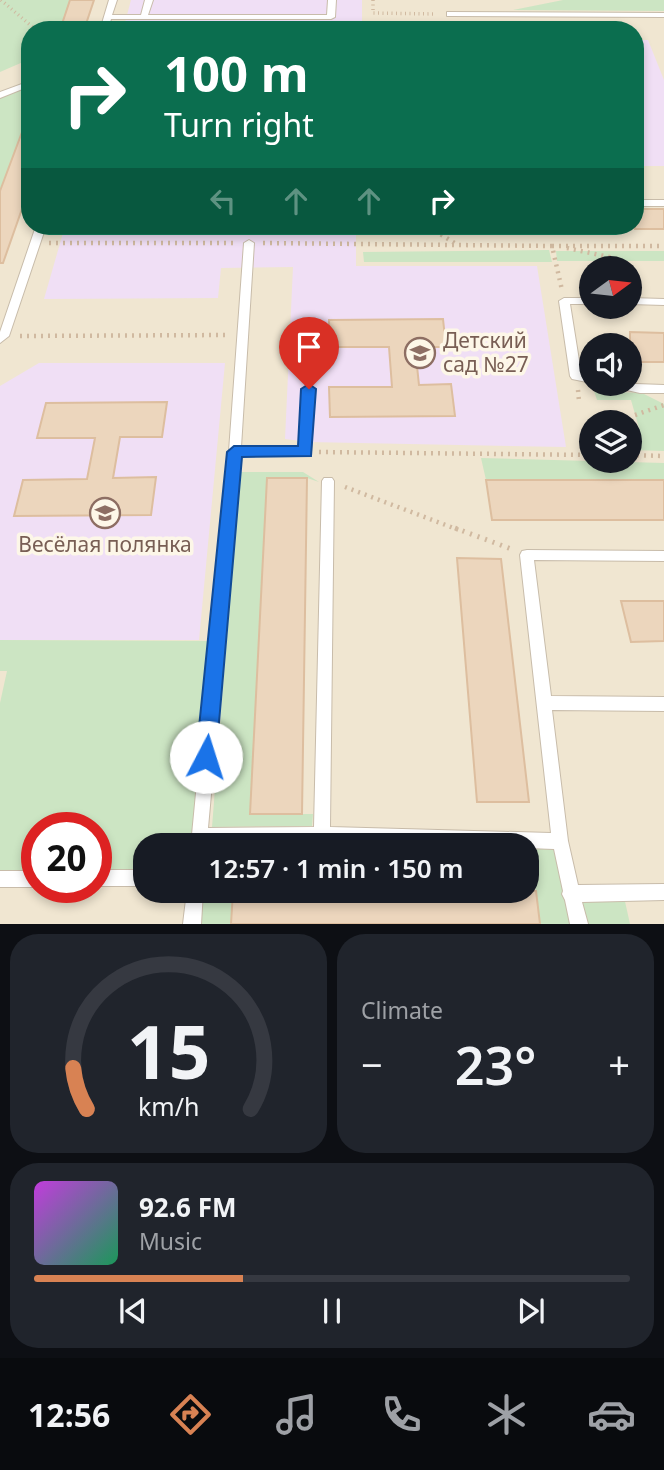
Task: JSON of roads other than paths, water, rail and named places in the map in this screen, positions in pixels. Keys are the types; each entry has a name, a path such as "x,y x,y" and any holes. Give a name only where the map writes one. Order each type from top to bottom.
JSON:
{"lane":[{"path":"107,21 113,0"},
{"path":"144,17 149,0"},
{"path":"108,17 331,17 332,0"},
{"path":"450,14 664,15"},
{"path":"0,95 21,87"},
{"path":"644,203 664,203"},
{"path":"2,337 38,235"},
{"path":"200,833 244,335 249,243"},
{"path":"579,301 564,301 576,376 579,377"},
{"path":"642,301 664,302"},
{"path":"234,452 305,452 309,389"},
{"path":"642,389 664,389"},
{"path":"322,833 328,481"},
{"path":"579,924 560,841 527,555 664,556"},
{"path":"546,703 664,704"},
{"path":"539,840 560,841"},
{"path":"112,878 133,878"},
{"path":"0,879 21,879"},
{"path":"570,894 664,892"},
{"path":"192,924 194,903"}],"place":[{"name":"Детский сад №27","path":"420,353"},
{"name":"Весёлая полянка","path":"105,513"}]}
